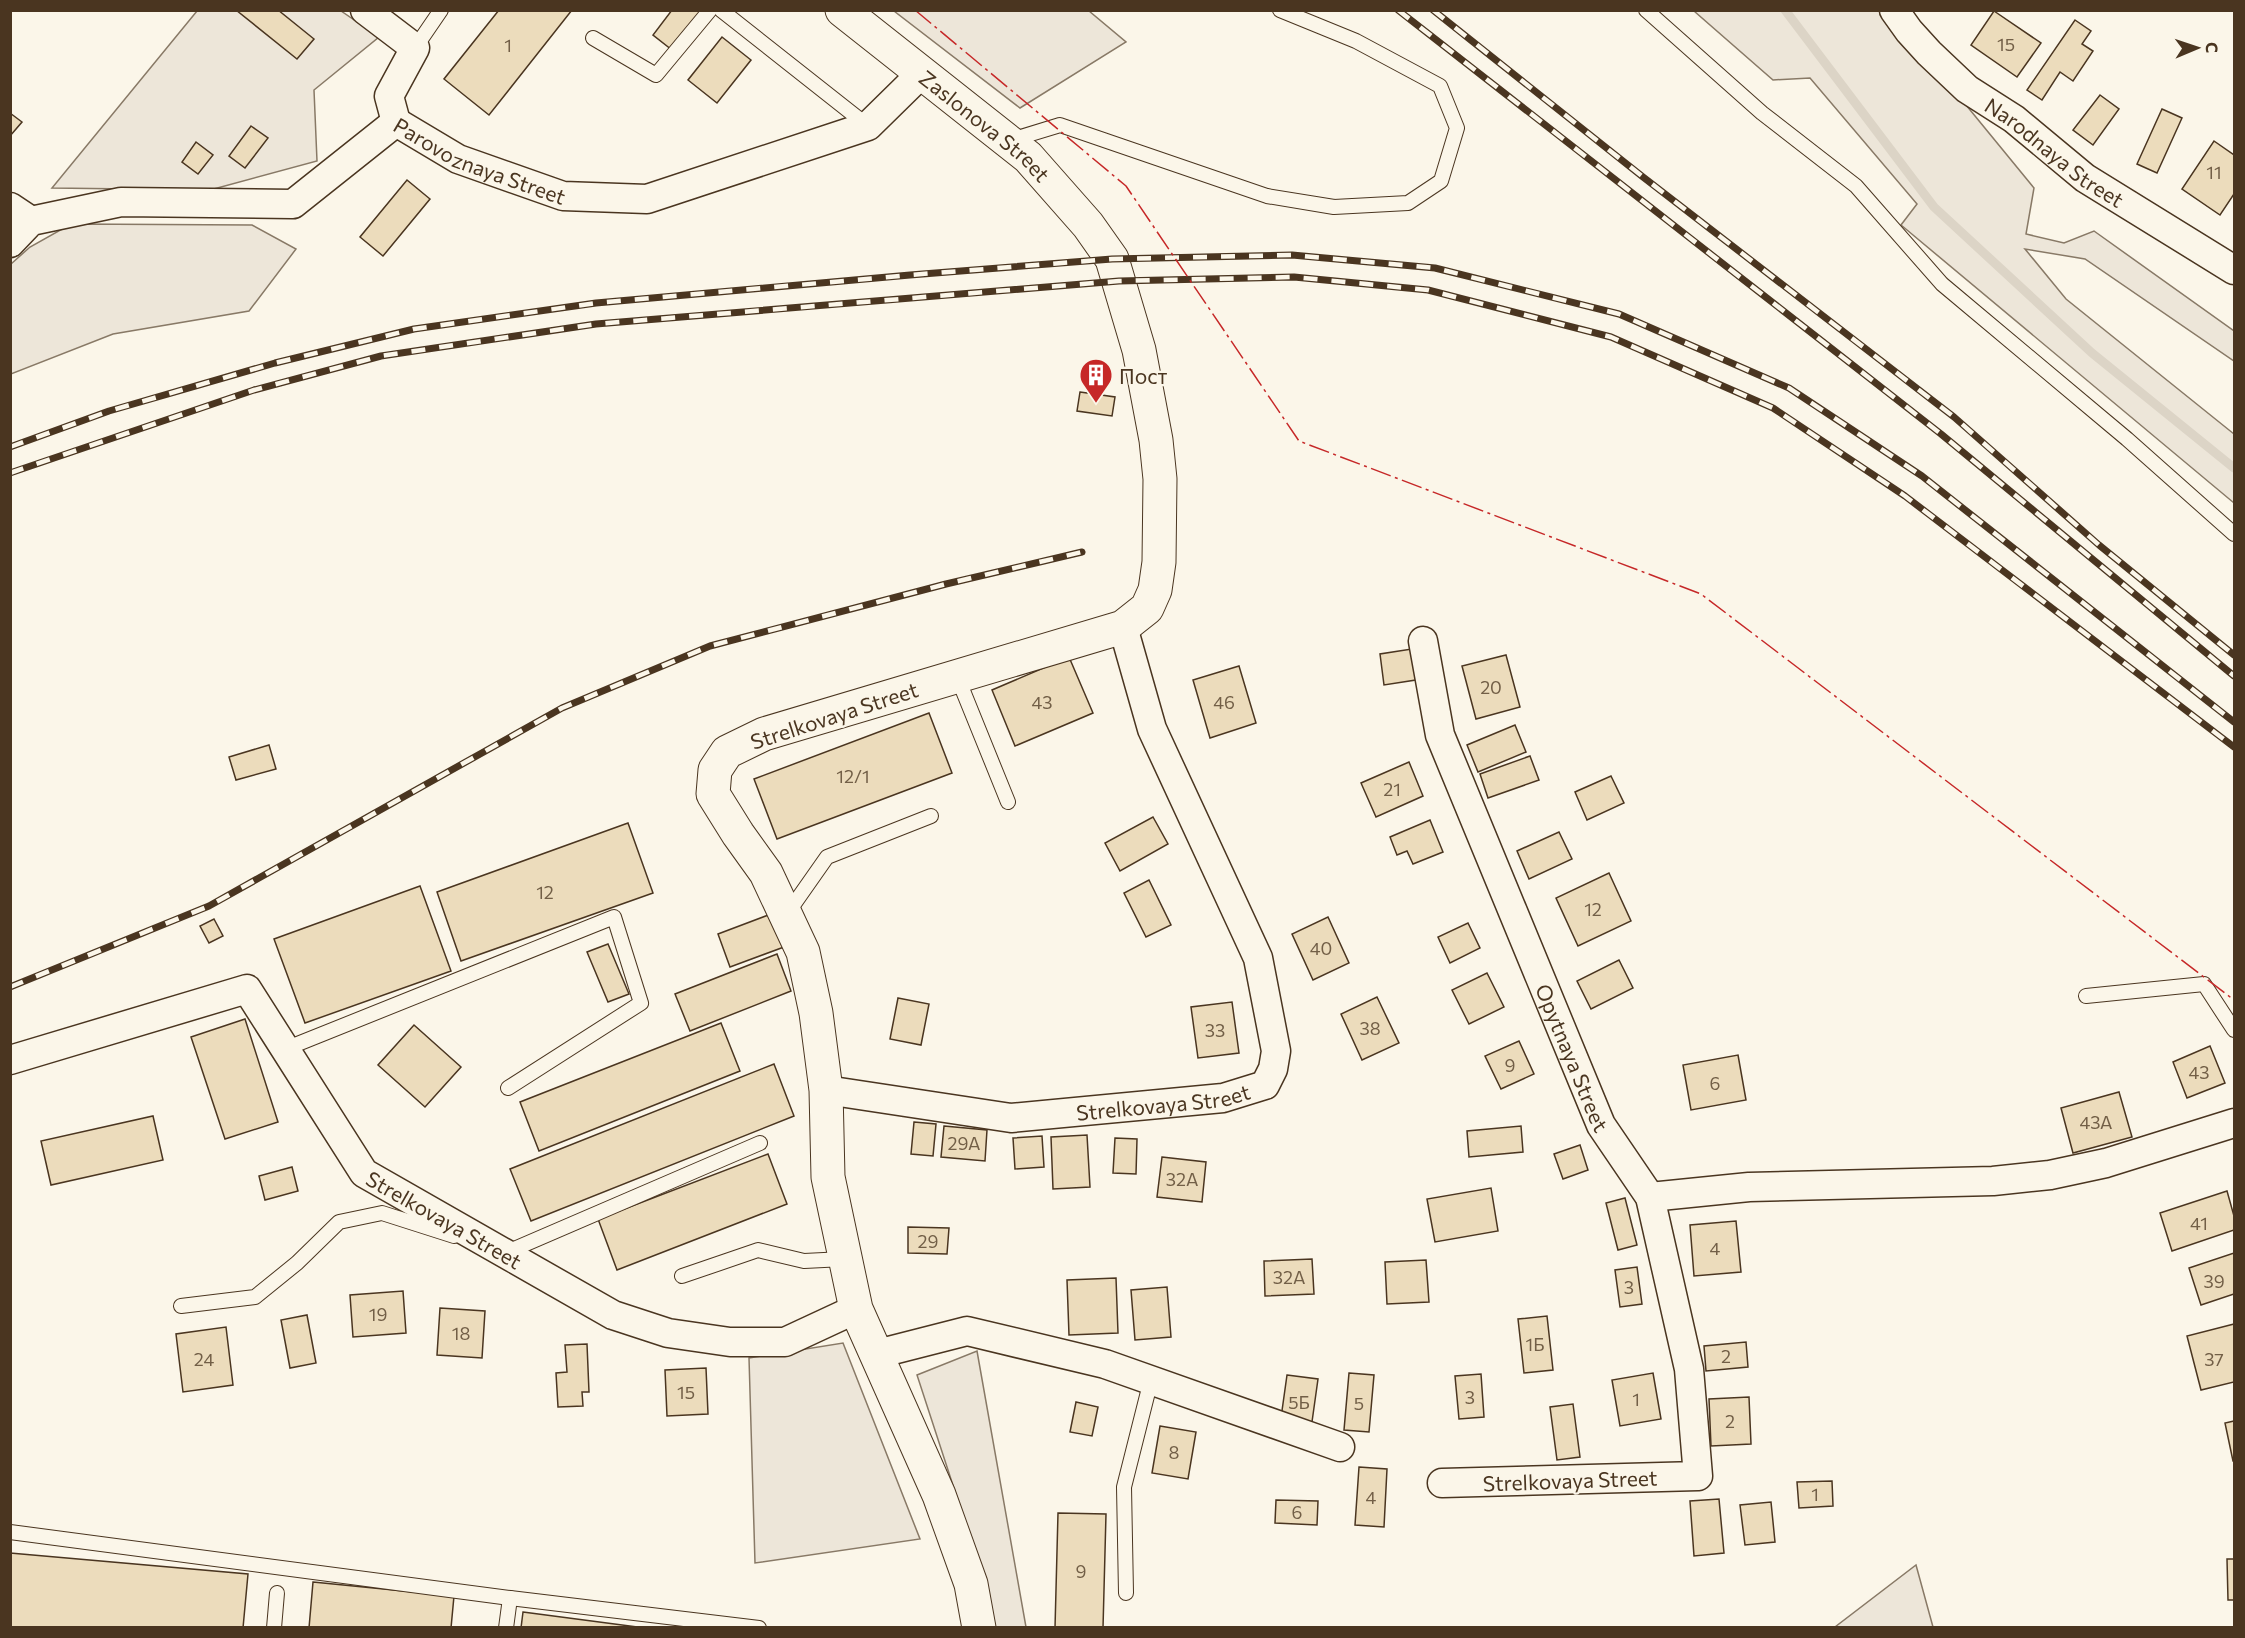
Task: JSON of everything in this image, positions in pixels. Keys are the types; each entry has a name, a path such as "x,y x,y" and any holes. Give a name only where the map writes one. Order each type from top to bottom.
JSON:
{"street":[{"path":"365,10 416,48 388,96 396,123"},
{"name":"Zaslonova Street","path":"842,10 1028,157 1088,225 1112,259 1138,350 1156,440 1160,479 1159,547"},
{"name":"Narodnaya Street","path":"1893,10 1929,53 1967,88 2014,119 2085,178 2235,270"},
{"name":"Parovoznaya Street","path":"10,243 21,214 121,202 293,204 396,123 458,159 563,196 647,199 868,126 922,73"},
{"name":"Strelkovaya Street","path":"979,1628 971,1584 939,1495 856,1309 828,1177 826,1090 816,1013 803,952 766,873 713,794 716,771 727,752 764,734 1123,627 1147,608 1155,590 1159,547"},
{"name":"Strelkovaya Street","path":"826,1090 1011,1118 1223,1098 1265,1085 1273,1069 1276,1051 1258,958 1152,729 1123,627"},
{"name":"Opytnaya Street","path":"1423,641 1440,735 1601,1125 1650,1197 1689,1369 1698,1476"},
{"name":"Strelkovaya Street","path":"10,1060 247,989 364,1173 613,1314 668,1333 730,1342 785,1342 856,1309"},
{"path":"1650,1197 1749,1186 1993,1181 2050,1175 2106,1163 2235,1123"},
{"path":"878,1354 967,1331 1105,1364 1340,1447"},
{"name":"Strelkovaya Street","path":"1442,1483 1698,1476"}],"lane":[{"path":"416,48 441,10"},
{"path":"593,38 656,75 710,10"},
{"path":"721,10 868,126"},
{"path":"1008,141 1060,125 1268,196 1334,207 1408,203 1441,181 1457,128 1440,86 1356,41 1280,10"},
{"path":"1646,10 1762,113 1856,186 1942,284 2127,439 2235,534"},
{"path":"957,676 1008,802"},
{"path":"787,914 827,857 931,816"},
{"path":"285,1049 614,917 641,1003 508,1088"},
{"path":"2085,996 2204,984 2235,1030"},
{"path":"181,1306 255,1297 297,1263 339,1222 382,1213 472,1242 495,1247 760,1143"},
{"path":"682,1276 758,1250 804,1261 844,1259"},
{"path":"1126,1593 1124,1487 1150,1380"},
{"path":"10,1532 510,1598 759,1628"},
{"path":"274,1628 277,1593"},
{"path":"506,1628 510,1598"}],"shaded area":[{"path":"197,11 341,11 379,37 314,90 317,161 210,190 52,188"},
{"path":"894,11 1089,11 1126,42 1020,108"},
{"path":"1694,11 1889,11 2034,188 2026,234 2064,243 2094,231 2234,331 2234,361 2085,259 2025,249 2066,299 2234,434 2234,503 1901,225 1917,204 1810,78 1773,80"},
{"path":"71,224 252,225 296,249 249,311 113,334 11,374 11,264 30,247"},
{"path":"843,1343 920,1539 755,1563 749,1358"},
{"path":"977,1351 1026,1627 990,1627 977,1559 917,1375"},
{"path":"1916,1565 1933,1627 1835,1627"}],"building":[{"path":"236,10 278,10 314,39 297,59"},
{"path":"499,10 572,10 489,115 444,79"},
{"path":"672,10 701,11 672,50 653,35"},
{"path":"1994,11 2041,43 2017,77 1971,45"},
{"path":"2075,20 2091,31 2082,44 2093,51 2073,81 2060,72 2042,100 2027,90"},
{"path":"722,37 751,60 717,103 688,80"},
{"path":"2100,95 2119,109 2093,145 2073,130"},
{"path":"2162,109 2182,118 2157,173 2137,164"},
{"path":"10,113 22,122 10,136"},
{"path":"251,126 268,138 245,168 229,156"},
{"path":"2214,141 2234,155 2234,194 2220,215 2182,189"},
{"path":"196,142 213,155 198,174 182,162"},
{"path":"407,180 430,199 383,256 360,237"},
{"name":"Пост","path":"1080,392 1115,397 1112,416 1077,411"},
{"path":"1418,648 1422,679 1384,685 1380,654"},
{"path":"1506,655 1520,707 1476,719 1462,666"},
{"path":"1069,657 1093,713 1015,746 992,690"},
{"path":"1239,666 1256,723 1210,738 1193,680"},
{"path":"929,713 952,773 777,839 754,779"},
{"path":"1515,725 1526,752 1478,772 1467,745"},
{"path":"269,745 276,769 236,780 229,757"},
{"path":"1530,756 1539,780 1488,798 1480,774"},
{"path":"1409,762 1423,796 1376,817 1361,783"},
{"path":"1611,776 1624,803 1587,820 1575,792"},
{"path":"1153,817 1168,844 1120,871 1105,843"},
{"path":"1430,820 1443,852 1413,864 1407,851 1397,855 1390,837"},
{"path":"628,823 653,893 461,961 437,892"},
{"path":"1559,832 1572,859 1529,879 1517,851"},
{"path":"1609,873 1631,921 1578,946 1556,898"},
{"path":"1149,880 1171,925 1146,937 1124,893"},
{"path":"420,886 451,971 305,1023 274,939"},
{"path":"771,914 784,947 730,967 718,934"},
{"path":"1328,917 1349,963 1313,980 1292,934"},
{"path":"214,919 223,936 209,943 200,926"},
{"path":"1468,923 1480,948 1450,963 1438,937"},
{"path":"608,944 629,994 608,1002 587,952"},
{"path":"777,954 791,991 690,1031 675,994"},
{"path":"1619,960 1633,988 1591,1009 1577,981"},
{"path":"1487,973 1504,1007 1469,1024 1452,990"},
{"path":"1377,997 1399,1043 1362,1060 1341,1014"},
{"path":"898,998 929,1004 921,1045 890,1039"},
{"path":"1232,1002 1239,1053 1198,1058 1191,1007"},
{"path":"245,1019 278,1122 225,1139 191,1037"},
{"path":"721,1023 740,1071 539,1151 520,1102"},
{"path":"414,1025 461,1067 425,1107 378,1065"},
{"path":"1519,1041 1534,1074 1501,1089 1485,1056"},
{"path":"2210,1046 2225,1083 2187,1098 2173,1062"},
{"path":"1738,1055 1746,1100 1691,1110 1683,1065"},
{"path":"774,1064 794,1116 531,1221 510,1169"},
{"path":"2119,1092 2132,1137 2073,1153 2061,1108"},
{"path":"153,1116 163,1160 51,1185 41,1141"},
{"path":"914,1122 936,1124 933,1156 911,1154"},
{"path":"944,1126 987,1130 985,1161 941,1157"},
{"path":"1521,1126 1523,1152 1469,1157 1467,1131"},
{"path":"1087,1135 1090,1187 1053,1189 1051,1137"},
{"path":"1042,1136 1044,1167 1015,1169 1013,1138"},
{"path":"1115,1138 1137,1139 1136,1174 1113,1173"},
{"path":"1580,1145 1588,1170 1563,1179 1554,1154"},
{"path":"768,1154 787,1204 617,1270 598,1219"},
{"path":"1162,1157 1206,1162 1202,1202 1157,1197"},
{"path":"292,1167 298,1191 265,1200 259,1176"},
{"path":"1491,1188 1498,1231 1435,1242 1427,1199"},
{"path":"2227,1191 2234,1216 2234,1230 2172,1251 2160,1213"},
{"path":"1625,1198 1637,1245 1618,1250 1606,1203"},
{"path":"1736,1221 1741,1272 1694,1276 1690,1225"},
{"path":"908,1227 949,1228 947,1254 908,1253"},
{"path":"2234,1253 2234,1294 2201,1305 2189,1268"},
{"path":"1312,1259 1314,1294 1265,1296 1264,1261"},
{"path":"1426,1260 1429,1302 1387,1304 1385,1262"},
{"path":"1637,1267 1642,1304 1620,1307 1615,1270"},
{"path":"1116,1278 1118,1333 1069,1335 1067,1280"},
{"path":"1167,1287 1171,1337 1135,1340 1131,1290"},
{"path":"403,1291 406,1333 353,1337 350,1295"},
{"path":"440,1308 485,1311 482,1358 437,1355"},
{"path":"307,1315 316,1363 290,1368 281,1320"},
{"path":"1547,1316 1553,1370 1524,1373 1518,1319"},
{"path":"2234,1324 2234,1382 2201,1390 2187,1336"},
{"path":"226,1327 233,1385 183,1392 176,1334"},
{"path":"1746,1342 1748,1367 1706,1371 1704,1346"},
{"path":"587,1344 589,1392 582,1392 583,1406 558,1407 556,1373 567,1372 565,1345"},
{"path":"706,1368 708,1414 667,1416 665,1370"},
{"path":"1349,1373 1374,1375 1369,1432 1344,1430"},
{"path":"1653,1373 1661,1419 1620,1426 1612,1380"},
{"path":"1481,1374 1484,1417 1459,1419 1455,1376"},
{"path":"1287,1375 1318,1379 1311,1429 1280,1425"},
{"path":"1749,1397 1751,1444 1711,1446 1709,1399"},
{"path":"1076,1402 1098,1407 1092,1436 1070,1432"},
{"path":"1573,1404 1580,1457 1557,1460 1550,1407"},
{"path":"2234,1421 2234,1461 2233,1461 2225,1423"},
{"path":"1160,1426 1196,1432 1188,1479 1152,1473"},
{"path":"1359,1467 1387,1469 1384,1527 1355,1525"},
{"path":"1832,1481 1833,1506 1799,1508 1797,1482"},
{"path":"1719,1499 1724,1553 1694,1556 1690,1501"},
{"path":"1276,1500 1318,1501 1317,1525 1275,1523"},
{"path":"1771,1502 1775,1542 1745,1545 1740,1505"},
{"path":"1058,1513 1106,1514 1103,1628 1055,1628"},
{"path":"10,1553 248,1574 243,1628 10,1628"},
{"path":"2227,1559 2234,1559 2234,1600 2228,1600"},
{"path":"313,1582 454,1596 451,1628 309,1628"},
{"path":"523,1612 645,1628 521,1628"}],"waterway":[{"path":"1785,10 1934,207 2092,353 2234,468"}],"railway":[{"path":"1398,10 1941,434 2234,676"},
{"path":"1433,10 1643,177 1954,417 2099,545 2234,655"},
{"path":"10,447 109,411 275,363 414,329 596,303 1112,259 1292,255 1435,268 1619,314 1789,388 1922,476 2234,722"},
{"path":"10,473 254,390 381,356 596,324 1119,281 1294,277 1428,290 1611,337 1773,408 1905,496 2234,747"},
{"path":"10,987 209,906 562,708 710,646 946,584 1082,552"}],"power":[{"path":"915,10 1126,186 1299,441 1701,594 2234,1000"}],"place":[{"name":"Пост","path":"1096,404"}]}
